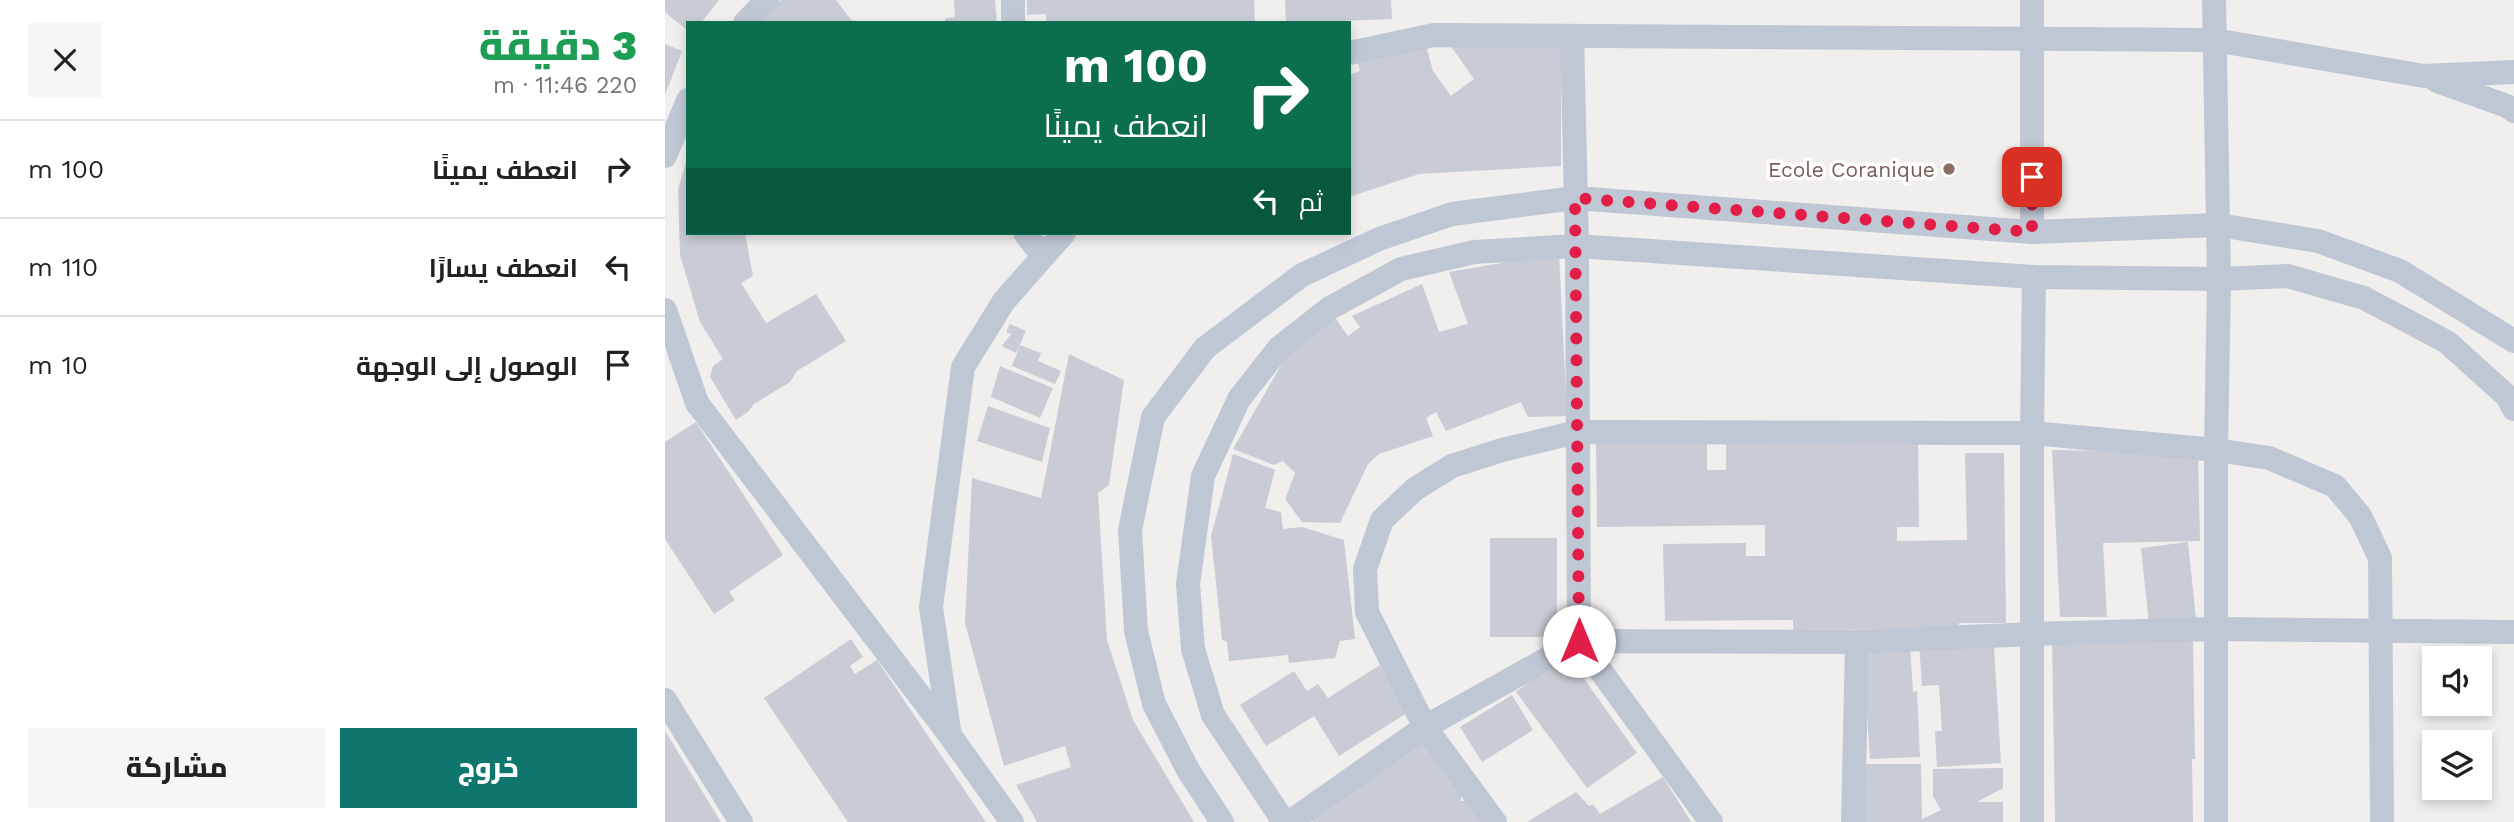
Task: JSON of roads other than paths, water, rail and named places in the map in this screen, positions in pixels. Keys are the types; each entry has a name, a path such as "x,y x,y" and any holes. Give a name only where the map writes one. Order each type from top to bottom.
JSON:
{"street":[{"path":"747,21 767,0"},
{"path":"1013,0 1013,21"},
{"path":"2032,0 2032,232"},
{"path":"2214,0 2219,279 2216,822"},
{"path":"1351,53 1434,36 2214,40 2424,76 2514,111"},
{"path":"1572,36 1577,246 1579,641 1711,822"},
{"path":"2424,76 2514,72"},
{"path":"665,156 686,105"},
{"path":"1222,822 1188,770 1154,704 1136,631 1130,530 1153,417 1205,348 1302,275 1379,239 1451,214 1575,198 2032,232 2218,225 2318,241 2400,271 2514,340"},
{"path":"1027,235 1043,256"},
{"path":"949,734 931,607 963,367 1005,301 1062,235"},
{"path":"1285,822 1213,715 1193,649 1188,584 1203,476 1239,399 1279,348 1330,308 1401,269 1474,252 1577,246 2034,277 2219,279 2288,276 2364,298 2447,342 2507,396 2514,410"},
{"path":"2032,822 2034,277"},
{"path":"665,310 697,403 949,734 1012,822"},
{"path":"1495,822 1425,727 1367,612 1365,569 1382,520 1415,489 1452,466 1502,450 1577,432 2032,433 2216,450 2269,458 2335,486 2360,516 2380,558 2382,822"},
{"path":"1290,822 1425,727 1579,641 1857,642 2217,629 2514,632"},
{"path":"1853,822 1857,642"},
{"path":"665,700 741,822"}],"place":[{"name":"Ecole Coranique","path":"1949,169"}]}
